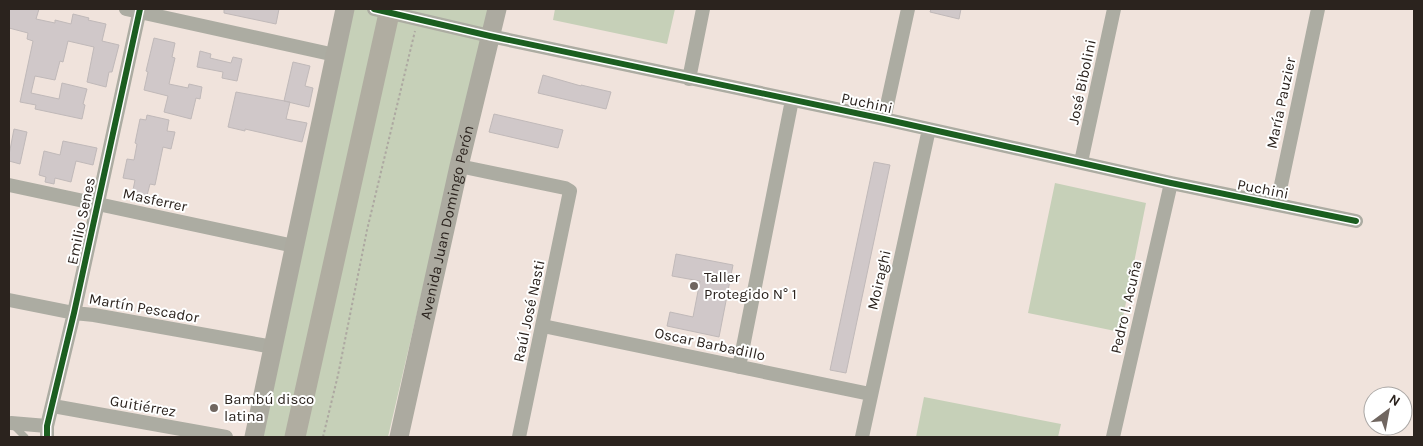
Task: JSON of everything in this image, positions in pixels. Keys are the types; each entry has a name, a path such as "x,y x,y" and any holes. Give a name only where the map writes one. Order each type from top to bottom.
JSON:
{"main road":[{"path":"254,437 345,9"},
{"name":"Avenida Juan Domingo Perón","path":"401,437 459,166 497,9"},
{"path":"295,437 384,10"}],"street":[{"path":"689,79 704,9"},
{"path":"884,119 908,9"},
{"name":"José Bibolini","path":"1081,162 1114,9"},
{"name":"María Pauzier","path":"1277,204 1318,9"},
{"path":"135,10 335,55"},
{"name":"Emilio Senes","path":"47,432 98,204 135,10"},
{"name":"Puchini","path":"384,10 490,36 1356,221"},
{"path":"739,367 792,100"},
{"name":"Moiraghi","path":"862,437 929,129"},
{"name":"Raúl José Nasti","path":"459,166 564,188 570,191 519,437"},
{"name":"Pedro I. Acuña","path":"1113,437 1171,183"},
{"name":"Masferrer","path":"9,185 294,246"},
{"name":"Martín Pescador","path":"9,300 273,348"},
{"name":"Oscar Barbadillo","path":"543,326 870,394"},
{"name":"Guitiérrez","path":"53,406 226,437"},
{"path":"10,422 47,432"}],"lane":[{"path":"10,422 26,437"}],"path":[{"path":"323,437 338,375 367,230 418,19"}],"green space":[{"path":"354,9 488,9 388,437 263,437"},
{"path":"555,9 675,9 667,44 553,20"},
{"path":"1055,183 1146,203 1120,332 1028,313"},
{"path":"924,397 1061,424 1058,437 916,437"}],"building":[{"path":"9,9 39,9 36,19 55,23 55,20 71,24 73,14 106,24 102,41 119,45 112,72 109,72 106,87 87,82 94,47 68,41 63,62 60,61 55,80 35,76 31,93 59,99 62,83 87,89 82,119 35,109 36,105 20,102 33,41 27,39 28,33 9,28"},
{"path":"224,9 279,9 276,24 224,13"},
{"path":"931,9 961,9 959,19 930,12"},
{"path":"154,38 175,43 172,57 175,58 169,84 188,88 189,84 202,87 200,99 196,98 191,119 164,112 168,96 144,90 148,72 146,71"},
{"path":"200,51 211,54 210,58 231,63 233,57 242,59 237,81 222,78 223,72 197,67"},
{"path":"293,62 310,66 305,86 313,88 309,107 284,101"},
{"path":"543,75 611,92 606,109 538,93"},
{"path":"236,92 290,102 286,119 307,123 302,142 228,127"},
{"path":"494,114 563,130 558,148 489,132"},
{"path":"147,115 169,120 167,131 175,132 171,149 163,147 155,185 150,184 145,203 131,200 135,180 123,178 127,159 134,160 140,119 146,120"},
{"path":"14,129 27,132 20,164 9,161"},
{"path":"63,141 97,148 93,165 76,161 71,182 55,178 54,184 45,182 46,177 39,175 44,151 60,155"},
{"path":"874,162 890,165 846,373 830,370"},
{"path":"676,254 733,265 719,337 667,326 670,312 693,317 700,281 672,276"}],"cycle path":[{"path":"47,437 47,426 74,313 140,9"},
{"path":"374,9 490,36 1356,221"}],"place":[{"name":"Taller Protegido N° 1","path":"694,286"},
{"name":"Bambú disco latina","path":"214,408"}]}
